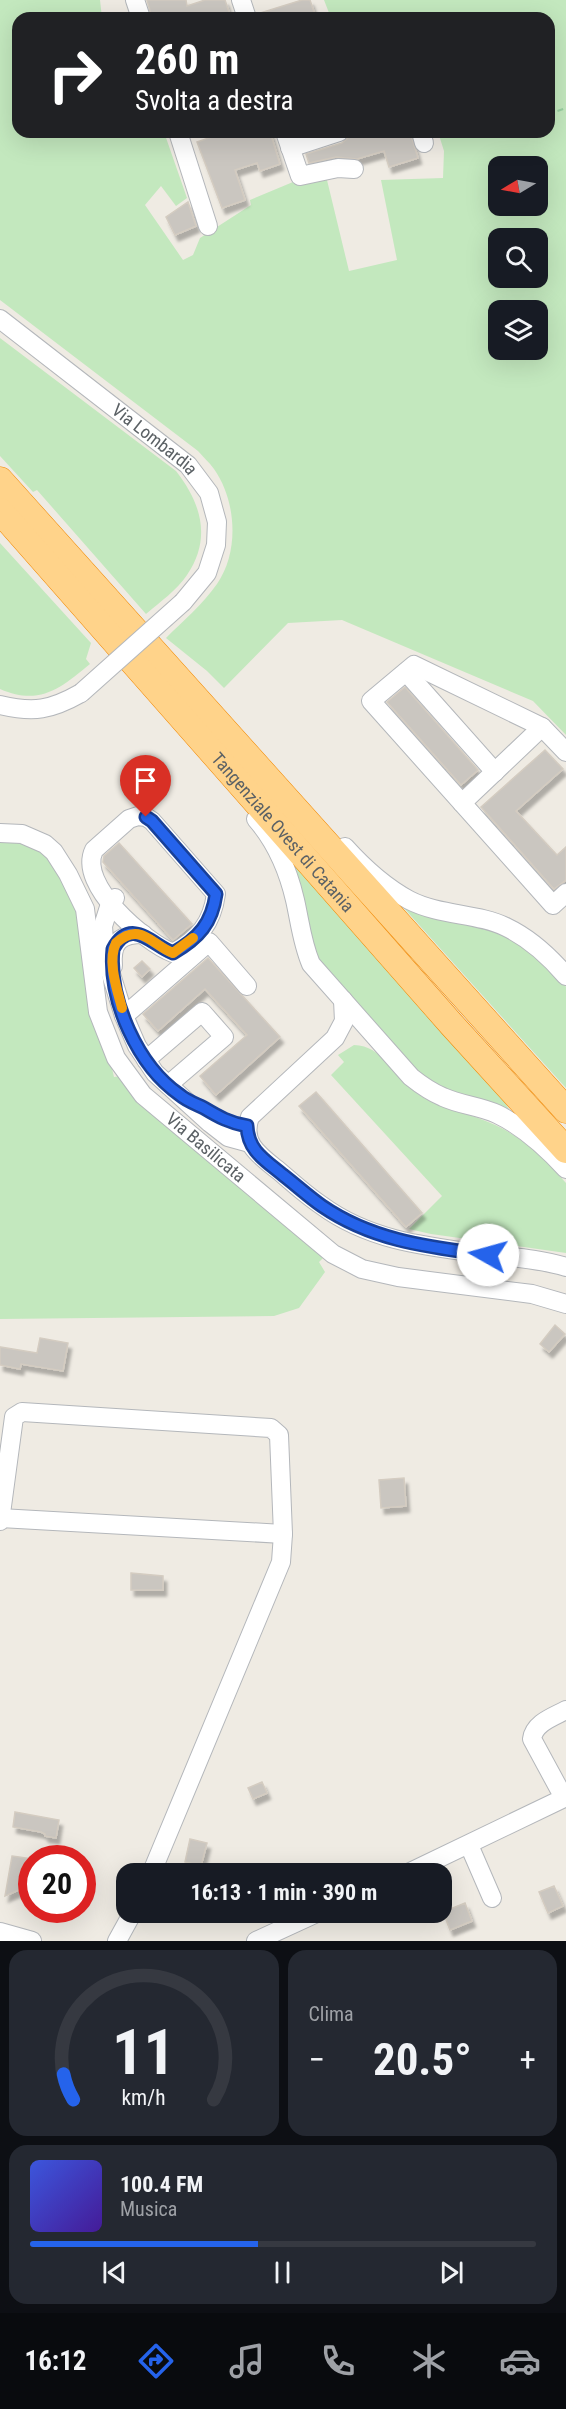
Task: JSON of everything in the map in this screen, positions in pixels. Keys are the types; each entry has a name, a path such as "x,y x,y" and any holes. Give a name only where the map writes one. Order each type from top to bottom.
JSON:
{"highway":[{"name":"Tangenziale Ovest di Catania","path":"0,480 452,1025 566,1150"},
{"name":"Tangenziale Ovest di Catania","path":"0,511 147,659 566,1110"}],"street":[{"path":"180,138 208,226"},
{"path":"287,140 300,176 338,168 354,169"},
{"name":"Via Lombardia","path":"0,320 188,465 209,493 217,522 216,545 207,573 183,602 81,693 60,705 45,709 31,711 0,705"},
{"path":"566,976 551,958 505,926 439,912 409,900 384,884 355,858 186,669 147,659 152,701 266,830 279,852 311,964 411,1077 444,1098 495,1113 515,1124 540,1141 566,1169"},
{"path":"566,752 542,727 414,665 371,701 553,905 566,893"},
{"path":"406,672 495,772"},
{"path":"462,803 542,727"},
{"path":"146,817 216,894 210,920 205,927 173,953 143,934 114,904 93,874 91,855 129,819 146,817"},
{"name":"Via Basilicata","path":"0,833 22,834 45,844 54,852 68,874 85,909 98,1012 116,1058 143,1095 333,1254 362,1269 398,1277 532,1294 566,1304"},
{"path":"85,909 98,901 114,904"},
{"path":"114,904 113,949 116,988"},
{"path":"114,904 103,926 108,965 129,1030 146,1060 174,1091 248,1134"},
{"path":"113,949 122,938 131,934 143,934"},
{"path":"124,1016 209,942 248,986"},
{"path":"538,949 551,954 566,953"},
{"path":"321,1053 334,1038 344,1021 343,1000"},
{"path":"146,1060 202,1012 224,1037 174,1091"},
{"path":"376,1038 352,1035 343,1038 321,1053 250,1116 248,1134 255,1152 323,1207 381,1236 419,1246 534,1260 566,1267"},
{"path":"156,1863 281,1562 283,1534 279,1435 271,1428 22,1412 14,1417 0,1520 283,1534"},
{"path":"429,1863 469,1845 562,1794 533,1745 533,1731 537,1726 566,1710"},
{"path":"469,1845 492,1898"},
{"path":"117,1941 127,1923"},
{"path":"256,1941 295,1923"},
{"path":"0,1932 32,1941"}],"green space":[{"path":"0,0 100,0 101,12 12,12 12,138 166,138 187,198 176,206 161,186 145,205 183,260 193,255 200,238 251,205 250,200 293,182 327,180 349,271 397,260 381,180 443,178 444,151 440,138 555,138 555,12 329,12 324,0 566,0 566,735 533,701 342,620 288,623 224,688 166,638 217,584 229,556 232,541 231,510 221,481 212,466 198,451 0,300"},
{"path":"0,338 176,471 192,496 197,508 201,534 195,561 178,586 146,614 37,490 33,492 0,456"},
{"path":"0,543 91,643 86,659 90,664 59,687 38,695 26,696 0,689"},
{"path":"0,838 35,844 52,860 74,903 114,1077 121,1076 326,1255 319,1262 325,1272 299,1308 274,1316 0,1319"},
{"path":"292,863 502,1097 511,1113 444,1091 418,1072 323,969 314,953"},
{"path":"402,906 495,931 514,939 560,977 566,987 566,1088"},
{"path":"354,1045 373,1050 414,1091 422,1096 505,1130 527,1144 546,1161 566,1183 566,1253 409,1229 442,1196 331,1075 344,1062 338,1055"}],"building":[{"path":"147,0 186,0 187,6 205,0 225,0 229,12 150,12"},
{"path":"302,0 310,0 314,12 263,12"},
{"path":"209,138 272,138 280,164 260,171 257,163 235,170 245,200 222,208 197,142"},
{"path":"348,138 412,138 418,158 389,167 384,151 357,159 336,157 309,163 306,154 342,143"},
{"path":"188,202 196,226 175,235 166,217"},
{"path":"405,687 478,770 461,785 387,702"},
{"path":"545,750 563,769 516,811 557,855 566,847 566,880 554,889 481,807"},
{"path":"119,843 192,924 173,940 103,862 104,856"},
{"path":"208,958 280,1037 216,1095 200,1076 247,1035 205,989 158,1031 143,1014"},
{"path":"142,961 150,969 142,977 134,968"},
{"path":"316,1092 422,1213 406,1227 299,1106"},
{"path":"555,1325 565,1334 549,1352 540,1344"},
{"path":"40,1338 68,1343 63,1371 21,1364 20,1369 0,1365 0,1347 37,1353"},
{"path":"404,1478 406,1506 381,1508 379,1480"},
{"path":"131,1573 163,1576 163,1590 131,1590"},
{"path":"262,1782 267,1793 253,1799 248,1788"},
{"path":"15,1812 59,1820 56,1838 45,1836 41,1832 13,1827"},
{"path":"190,1839 207,1843 202,1863 185,1862"},
{"path":"12,1856 18,1857 18,1890 5,1896"},
{"path":"554,1886 563,1906 548,1913 539,1892"},
{"path":"465,1903 472,1921 450,1930 447,1923 452,1923 452,1908"}],"slow traffic":[{"path":"122,1008 116,988 112,957 116,943 131,934 143,934 173,953 193,938"}],"route":[{"path":"146,817 216,894 214,911 210,920 179,950 173,953 167,951 143,934 131,934 122,938 113,949 116,988 124,1016 137,1046 155,1073 181,1096 220,1118 247,1126 247,1135 255,1152 323,1207 361,1228 419,1246 488,1255"}]}
